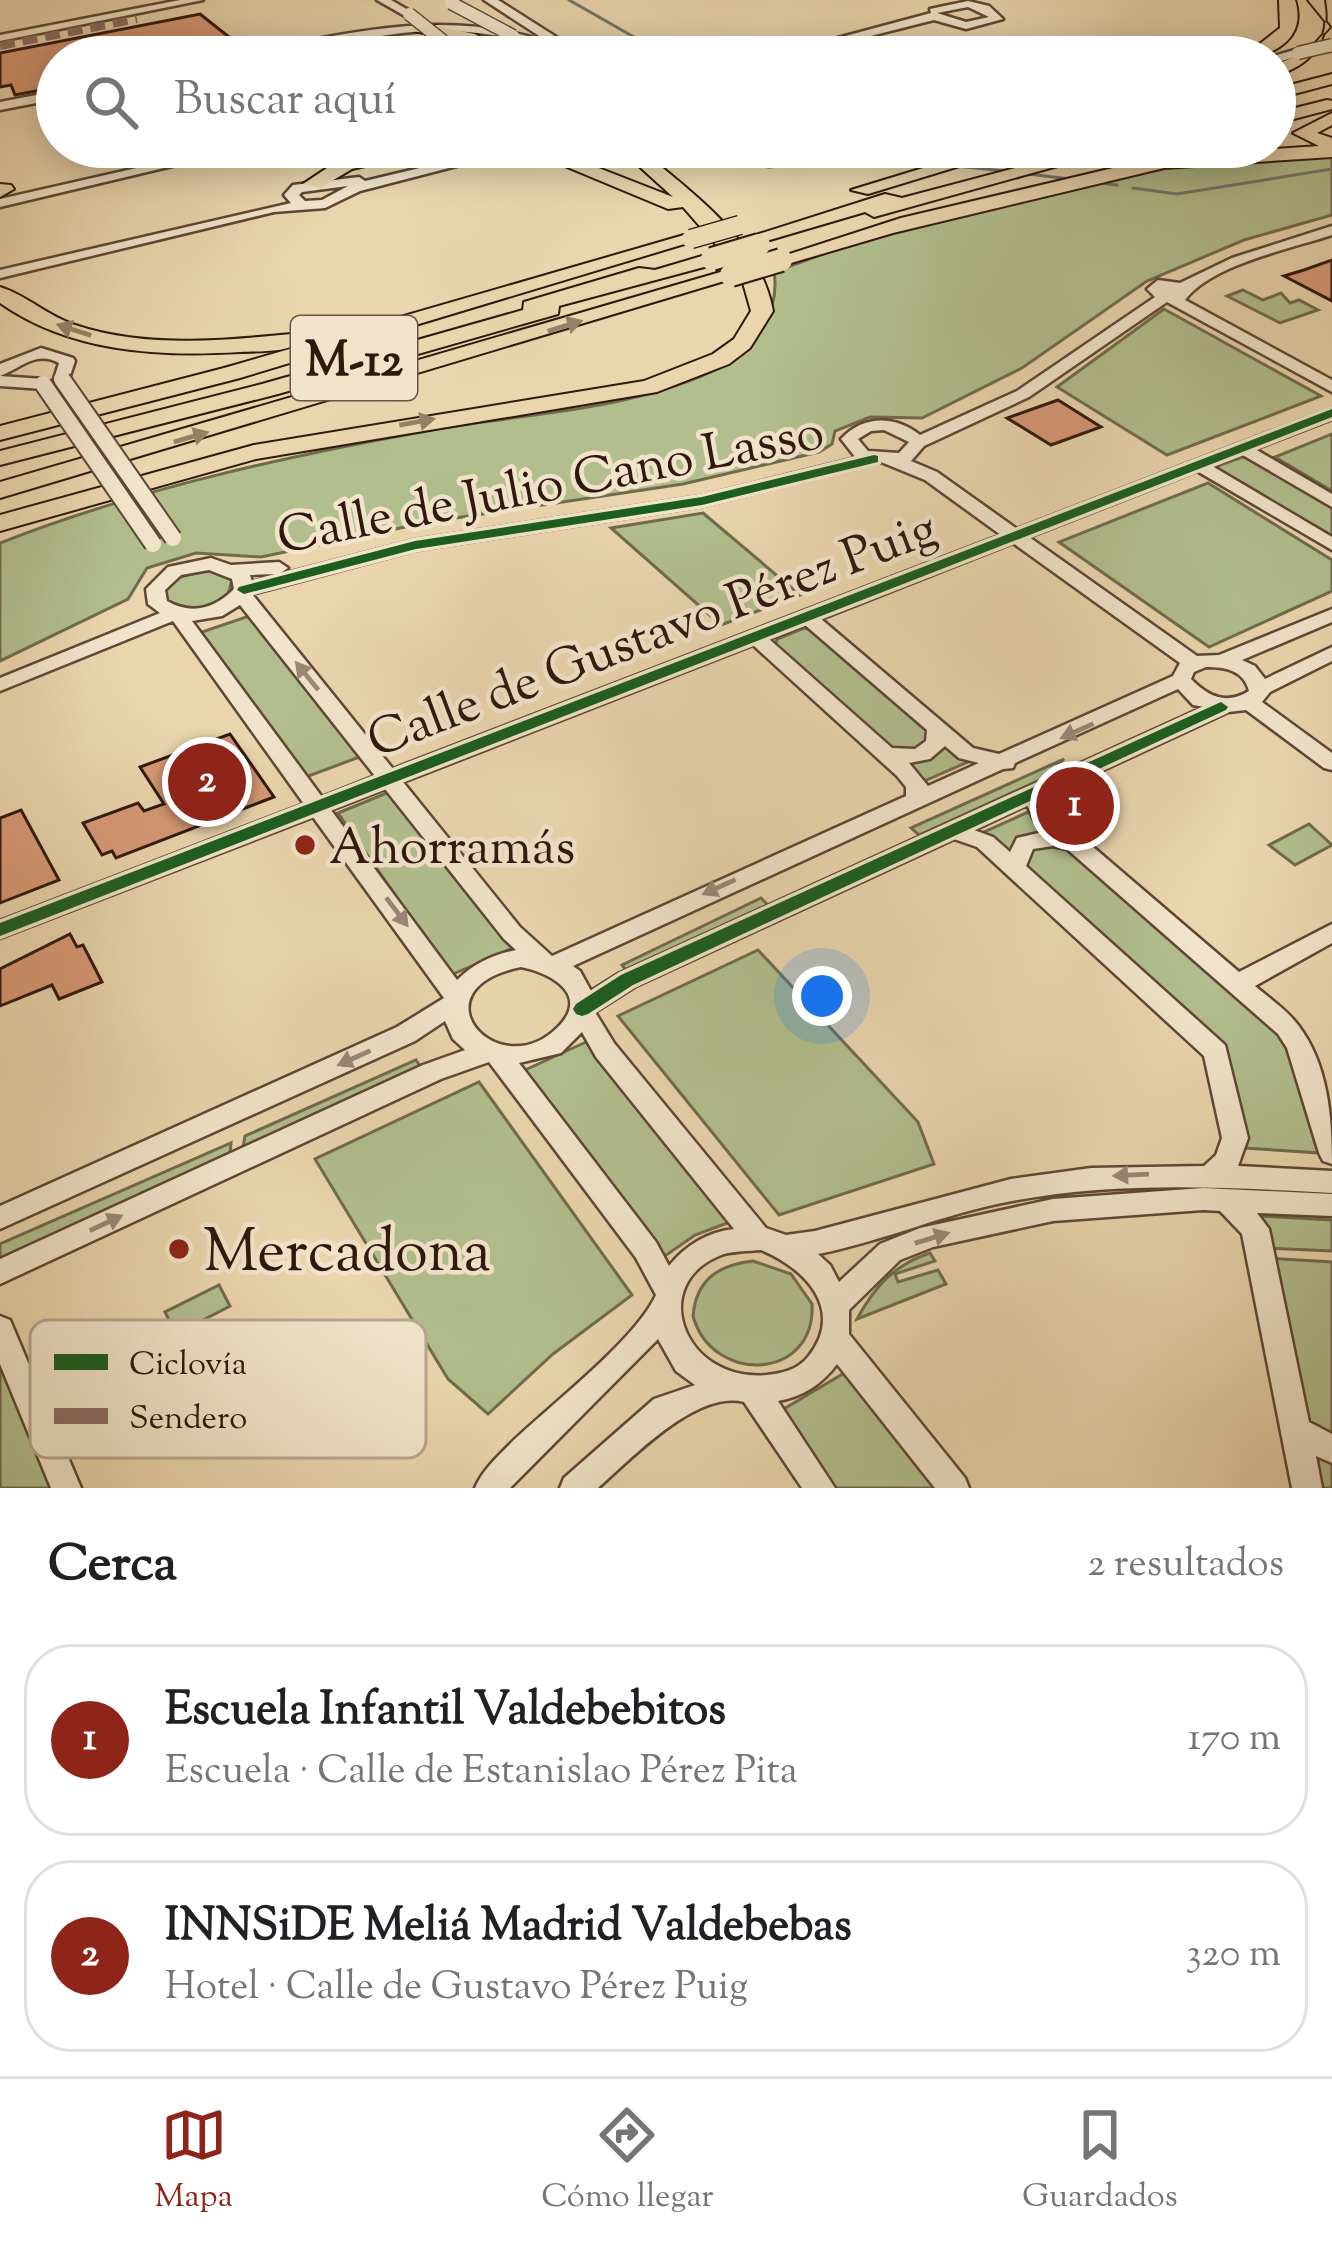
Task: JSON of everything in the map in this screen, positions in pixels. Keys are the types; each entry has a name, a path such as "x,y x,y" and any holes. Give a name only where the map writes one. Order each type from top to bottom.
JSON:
{"highway":[{"path":"1282,36 1292,17 1287,0"},
{"path":"1316,0 1332,22"},
{"path":"414,21 464,36"},
{"path":"1296,64 1314,55 1332,32"},
{"path":"1296,71 1332,63"},
{"path":"1296,88 1332,79"},
{"path":"1296,113 1332,104"},
{"path":"1332,118 1302,135 1332,149"},
{"path":"1296,148 1332,149"},
{"path":"1296,151 1332,149"},
{"path":"330,188 343,168"},
{"path":"588,168 659,196 727,247 781,260 1108,168"},
{"path":"641,168 675,193"},
{"path":"0,528 302,443 632,390 699,370 742,343 763,311 758,278 649,168"},
{"name":"M-12","path":"0,433 438,311 727,247 939,168"},
{"name":"M-12","path":"0,456 1006,168"},
{"path":"0,491 727,247 1017,168"},
{"path":"1096,172 1124,168"},
{"path":"0,293 45,320 143,345 231,347 304,340 438,311"}],"street":[{"path":"0,24 173,0"},
{"path":"0,40 196,0"},
{"path":"382,0 436,36"},
{"path":"436,0 517,36"},
{"path":"480,1 514,35"},
{"path":"480,1 540,36"},
{"path":"843,36 957,2 989,9 997,19 981,26 952,25 901,36"},
{"path":"930,10 952,25"},
{"path":"0,40 137,19"},
{"path":"351,36 414,21 456,36"},
{"path":"392,28 447,24 514,35"},
{"path":"1296,53 1332,45"},
{"path":"0,106 36,99"},
{"path":"1,193 108,168"},
{"path":"1,193 134,168"},
{"path":"0,271 413,168"},
{"path":"330,188 426,168"},
{"path":"295,199 326,204 330,188"},
{"name":"Calle de Julio Cano Lasso","path":"199,564 235,570 275,569 427,533 696,494 819,464 850,445 859,429 932,425 1012,388 1171,292 1237,261 1332,227"},
{"path":"1171,292 1332,372"},
{"path":"1171,292 1332,387"},
{"name":"Calle de Julio Cano Lasso","path":"176,614 223,609 243,592 415,545 702,501 899,454 1023,394 1171,292"},
{"path":"28,377 163,541 199,564"},
{"name":"Calle de Gustavo Pérez Puig","path":"0,930 1332,413"},
{"path":"899,428 899,454"},
{"path":"850,445 899,454 931,476 1187,671 1200,700 1221,707"},
{"path":"1242,448 1332,502"},
{"path":"1199,465 1332,545"},
{"path":"163,541 169,574"},
{"path":"0,672 129,616 154,598 169,574 199,564"},
{"path":"235,570 243,592 512,933 578,986 582,1010 605,1050 758,1238"},
{"path":"154,598 176,614 319,806 456,1000 463,1032 494,1052 646,1250 666,1299 667,1329 690,1365 742,1388 820,1488"},
{"path":"0,685 176,614"},
{"path":"0,1218 406,1034 456,1000 468,980 490,964 547,963 1006,764 1187,671 1332,615"},
{"path":"807,617 972,756 1006,764"},
{"path":"754,637 913,779 916,802"},
{"path":"1,1273 433,1072 494,1052 551,1047 566,1037 582,1010 627,980 1221,707 1255,696 1332,653"},
{"path":"1222,661 1247,670 1255,696 1332,763"},
{"path":"886,754 923,754 936,745 937,728"},
{"path":"1032,793 1037,809 1294,1036 1332,1154"},
{"path":"952,830 985,842 1216,1052 1235,1138 1218,1188"},
{"path":"1013,867 1025,843 1053,838 1074,843"},
{"path":"1238,983 1332,932"},
{"path":"789,1246 835,1240 939,1205 1122,1175 1332,1205"},
{"path":"838,1302 890,1252 930,1236 1053,1210 1218,1188 1332,1182"},
{"path":"1218,1188 1255,1229 1307,1488"},
{"path":"490,1488 666,1299 693,1256 725,1240 758,1238 789,1246 821,1269 838,1302 835,1339 805,1377 665,1409 574,1488"},
{"path":"0,1329 6,1358 30,1410"},
{"path":"835,1339 954,1488"},
{"path":"1296,1431 1332,1449"},
{"path":"52,1458 66,1488"}],"green space":[{"path":"1332,155 1332,215 1244,240 1147,281 1022,368 922,418 870,417 835,431 832,444 819,452 683,484 429,522 261,557 196,553 147,568 128,599 0,661 0,543 108,505 274,461 443,428 579,409 679,385 725,364 750,344 773,303 774,272 842,247 1132,170 1296,168 1296,158"},
{"path":"1243,290 1263,300 1281,293 1290,303 1299,300 1318,310 1280,323 1227,296"},
{"path":"1164,309 1321,396 1167,455 1057,387"},
{"path":"1332,434 1332,491 1275,457"},
{"path":"1248,455 1332,506 1332,543 1212,468"},
{"path":"1208,483 1332,560 1332,591 1209,647 1059,542"},
{"path":"703,513 800,595 721,625 611,528"},
{"path":"208,570 232,580 227,599 198,608 168,602 165,590 176,578"},
{"path":"252,615 362,756 306,777 199,633"},
{"path":"804,628 818,631 970,761 922,782 774,650 777,639"},
{"path":"1064,759 1042,779 919,835 911,828"},
{"path":"389,792 515,947 451,975 338,813"},
{"path":"1028,812 1292,1040 1320,1153 1244,1148 1220,1051 982,833"},
{"path":"1309,824 1332,845 1295,865 1269,845"},
{"path":"761,898 768,905 626,970 622,965"},
{"path":"758,950 918,1122 934,1164 779,1215 618,1016"},
{"path":"586,1042 730,1222 695,1235 662,1258 523,1071"},
{"path":"416,1060 420,1066 243,1148 245,1136"},
{"path":"479,1082 632,1295 553,1354 488,1414 448,1379 426,1343 426,1320 412,1320 315,1159"},
{"path":"231,1143 230,1154 0,1260 0,1244"},
{"path":"1259,1216 1332,1220 1332,1251 1266,1248"},
{"path":"930,1253 935,1261 895,1274 898,1282 938,1270 946,1284 857,1319 887,1278"},
{"path":"1266,1258 1332,1262 1332,1488 1315,1488"},
{"path":"753,1261 791,1274 812,1304 809,1329 798,1348 781,1360 761,1365 720,1354 704,1338 693,1316 699,1293 711,1277 729,1266"},
{"path":"219,1285 230,1306 203,1320 169,1320 165,1312"},
{"path":"0,1348 30,1422 30,1458 45,1458 57,1488 0,1488"},
{"path":"846,1372 937,1488 833,1488 777,1413"}],"building":[{"path":"200,14 228,36 87,36"},
{"path":"36,46 36,91 15,95 11,85 0,87 0,53"},
{"path":"1332,260 1332,301 1284,276 1304,270"},
{"path":"1058,400 1101,427 1051,445 1007,418"},
{"path":"230,734 274,797 116,858 112,851 102,855 83,823 138,803 144,811 164,804 140,767"},
{"path":"21,810 59,880 0,903 0,818"},
{"path":"70,934 77,947 83,945 102,982 59,999 52,985 0,1006 0,969"}],"waterway":[{"path":"569,0 632,36"},
{"path":"976,168 1005,171"},
{"path":"1133,188 1177,194 1332,169"},
{"path":"1028,174 1070,179"},
{"path":"1099,183 1117,185"}],"marked path":[{"path":"51,36 137,19"},
{"path":"0,46 36,39"}],"cycle path":[{"path":"0,930 1332,413"},
{"path":"244,590 415,545 702,501 874,459"},
{"path":"582,1009 627,980 1221,707"}],"place":[{"name":"INNSiDE Meliá Madrid Valdebebas","path":"207,782"},
{"name":"Escuela Infantil Valdebebitos","path":"1075,806"},
{"name":"Ahorramás","path":"305,845"},
{"name":"Mercadona","path":"179,1249"}]}
